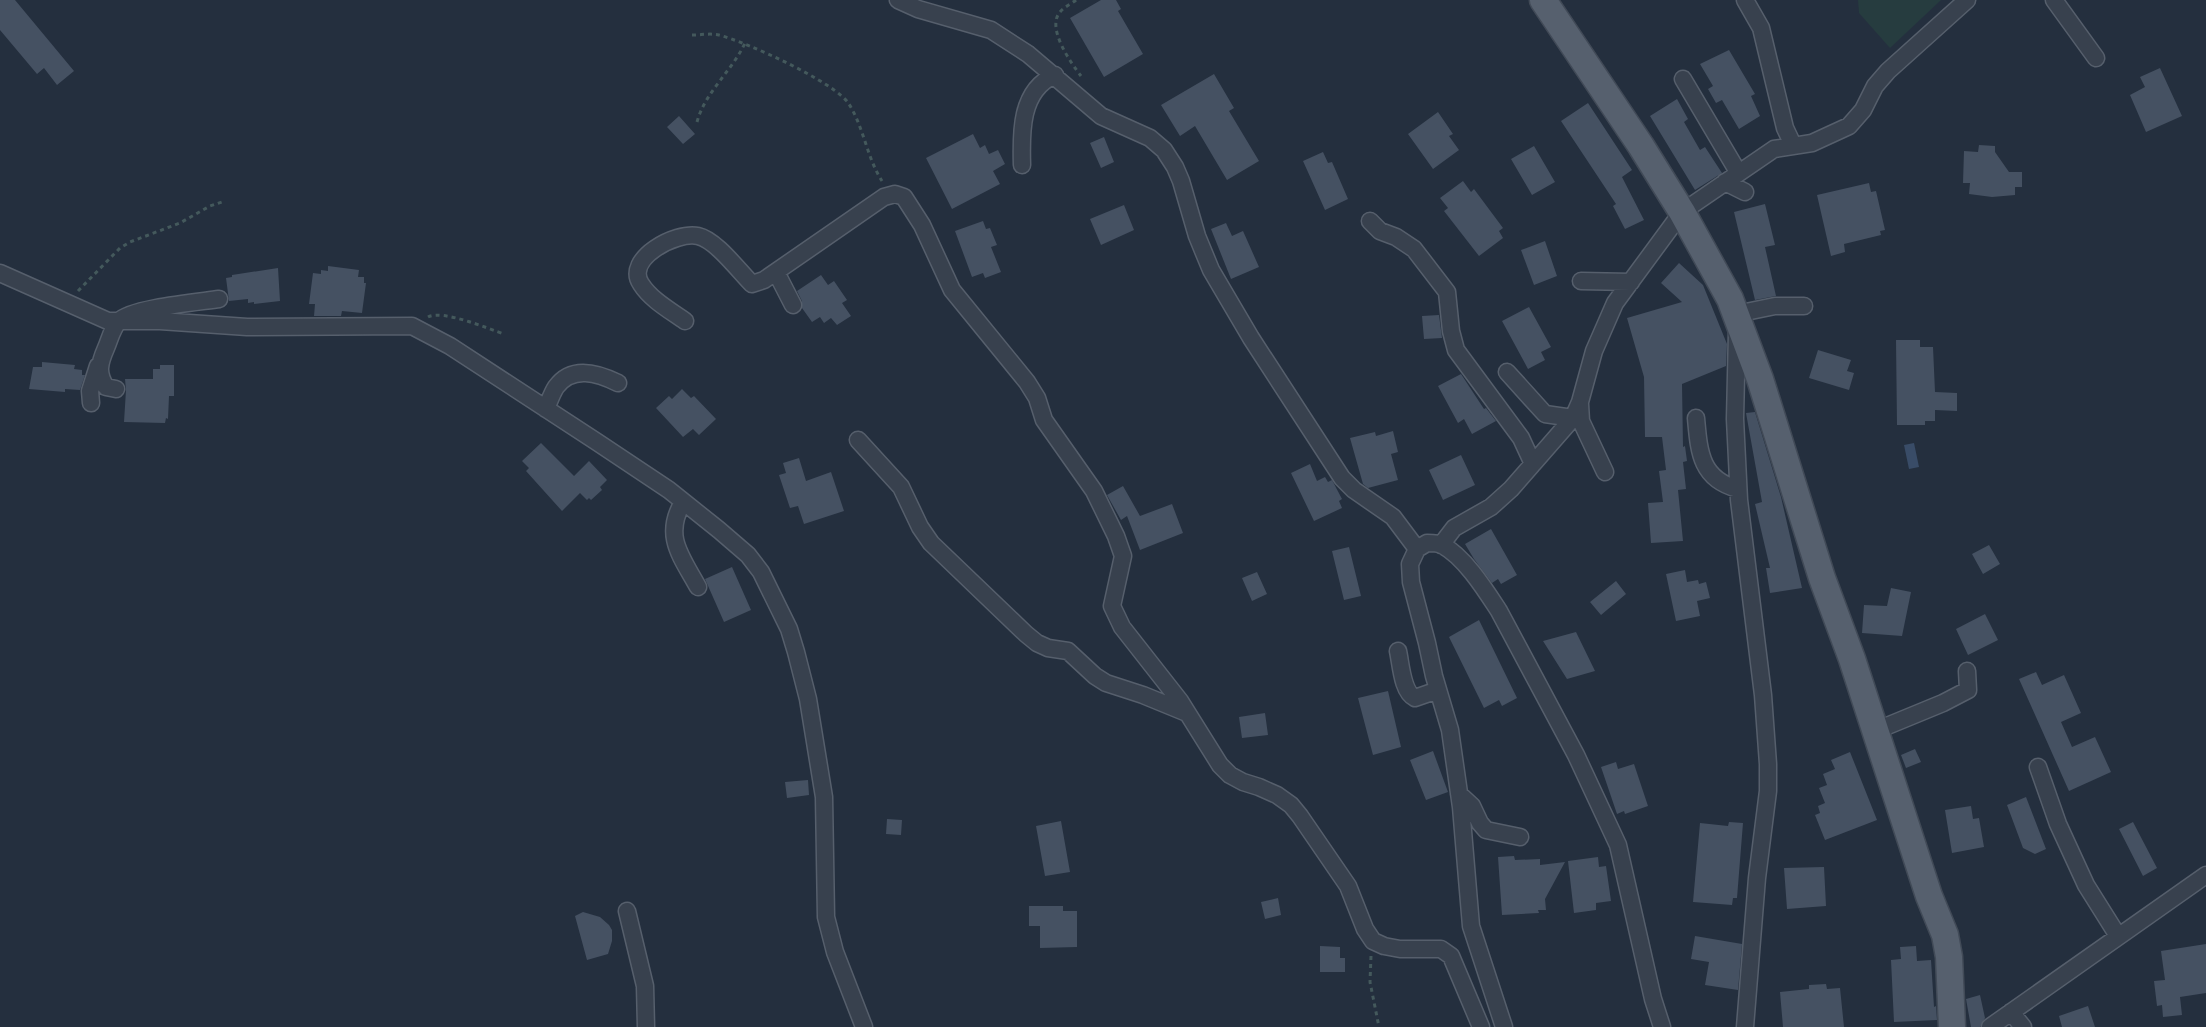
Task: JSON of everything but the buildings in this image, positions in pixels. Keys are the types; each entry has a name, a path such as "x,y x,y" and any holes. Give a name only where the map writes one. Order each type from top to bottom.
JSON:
{"main road":[{"path":"1543,0 1610,98 1682,212 1717,274 1737,317 1763,388 1822,578 1852,659 1910,832 1929,896 1944,934 1950,957 1952,1027"}],"street":[{"path":"898,0 918,9 991,30 1028,54 1101,116 1150,138 1164,150 1176,167 1182,181 1197,236 1211,270 1251,338 1342,478 1354,490 1393,517 1417,549"},
{"path":"1745,0 1762,28 1785,128 1793,145"},
{"path":"1441,545 1454,528 1491,507 1501,498 1573,418 1580,402 1594,351 1615,303 1682,212 1774,149 1812,143 1849,126 1863,110 1875,86 1888,71 1967,0"},
{"path":"2054,0 2096,58"},
{"path":"1022,165 1021,136 1027,107 1038,86 1045,80 1055,76"},
{"path":"1683,78 1731,177 1745,192"},
{"path":"685,321 649,294 640,284 637,274 640,265 651,250 664,242 675,238 697,236 712,242 752,284 764,280 884,197 895,194 904,197 922,226 952,290 1026,382 1036,398 1044,420 1094,491 1105,511 1123,556 1113,594 1112,606 1116,616 1187,713 1220,765 1230,775 1243,782 1276,795 1291,805 1300,816 1348,886 1373,941 1384,946 1400,949 1441,949 1451,956 1481,1027"},
{"path":"1370,221 1380,231 1414,249 1447,292 1451,331 1456,350 1521,438 1533,464"},
{"path":"776,272 793,305"},
{"path":"0,273 108,321 247,326 412,326 450,346 669,490 748,555 761,572 789,628 808,699 823,788 826,917 837,960 864,1027"},
{"path":"1581,281 1631,282"},
{"path":"91,402 90,391 98,364 114,328 120,320 133,312 219,299"},
{"path":"1745,1027 1756,886 1768,791 1768,764 1763,695 1738,489 1735,420 1737,317 1775,306 1804,306"},
{"path":"98,364 100,378 106,388 116,389"},
{"path":"1507,372 1545,414 1573,418"},
{"path":"546,409 556,386 576,373 600,374 618,383"},
{"path":"1580,402 1581,421 1604,472"},
{"path":"1696,418 1700,454 1703,463 1728,486 1738,489"},
{"path":"858,440 901,487 920,527 931,543 1026,634 1048,648 1068,651 1095,676 1106,683 1143,695 1187,713"},
{"path":"683,502 675,515 673,531 675,543 698,587"},
{"path":"1504,1027 1471,926 1459,794 1450,730 1411,582 1410,564 1417,549 1426,543 1441,545 1455,555 1472,574 1499,611 1600,804 1621,854 1653,999 1662,1027"},
{"path":"1398,651 1406,687 1411,696 1415,698 1438,690"},
{"path":"1875,731 1943,703 1968,690 1967,671"},
{"path":"2038,767 2058,824 2086,885 2118,936"},
{"path":"1459,794 1472,806 1480,823 1486,830 1520,837"},
{"path":"1990,1027 2206,875"},
{"path":"627,911 645,986 646,1027"},
{"path":"2011,1012 2023,1027"}],"path":[{"path":"1076,0 1059,12 1055,22 1063,49 1085,80"},
{"path":"692,35 716,35 744,43 770,54 844,97 856,118 879,176 886,187 895,194"},
{"path":"698,122 701,108 738,56 744,43"},
{"path":"64,303 84,286 120,248 130,242 180,223 210,206 222,202"},
{"path":"412,326 432,314 456,318 504,334"},
{"path":"1373,941 1370,982 1379,1027"}],"green space":[{"path":"1858,0 1941,0 1890,48 1859,13"}],"water":[{"path":"1914,443 1919,467 1909,469 1904,445"}]}
